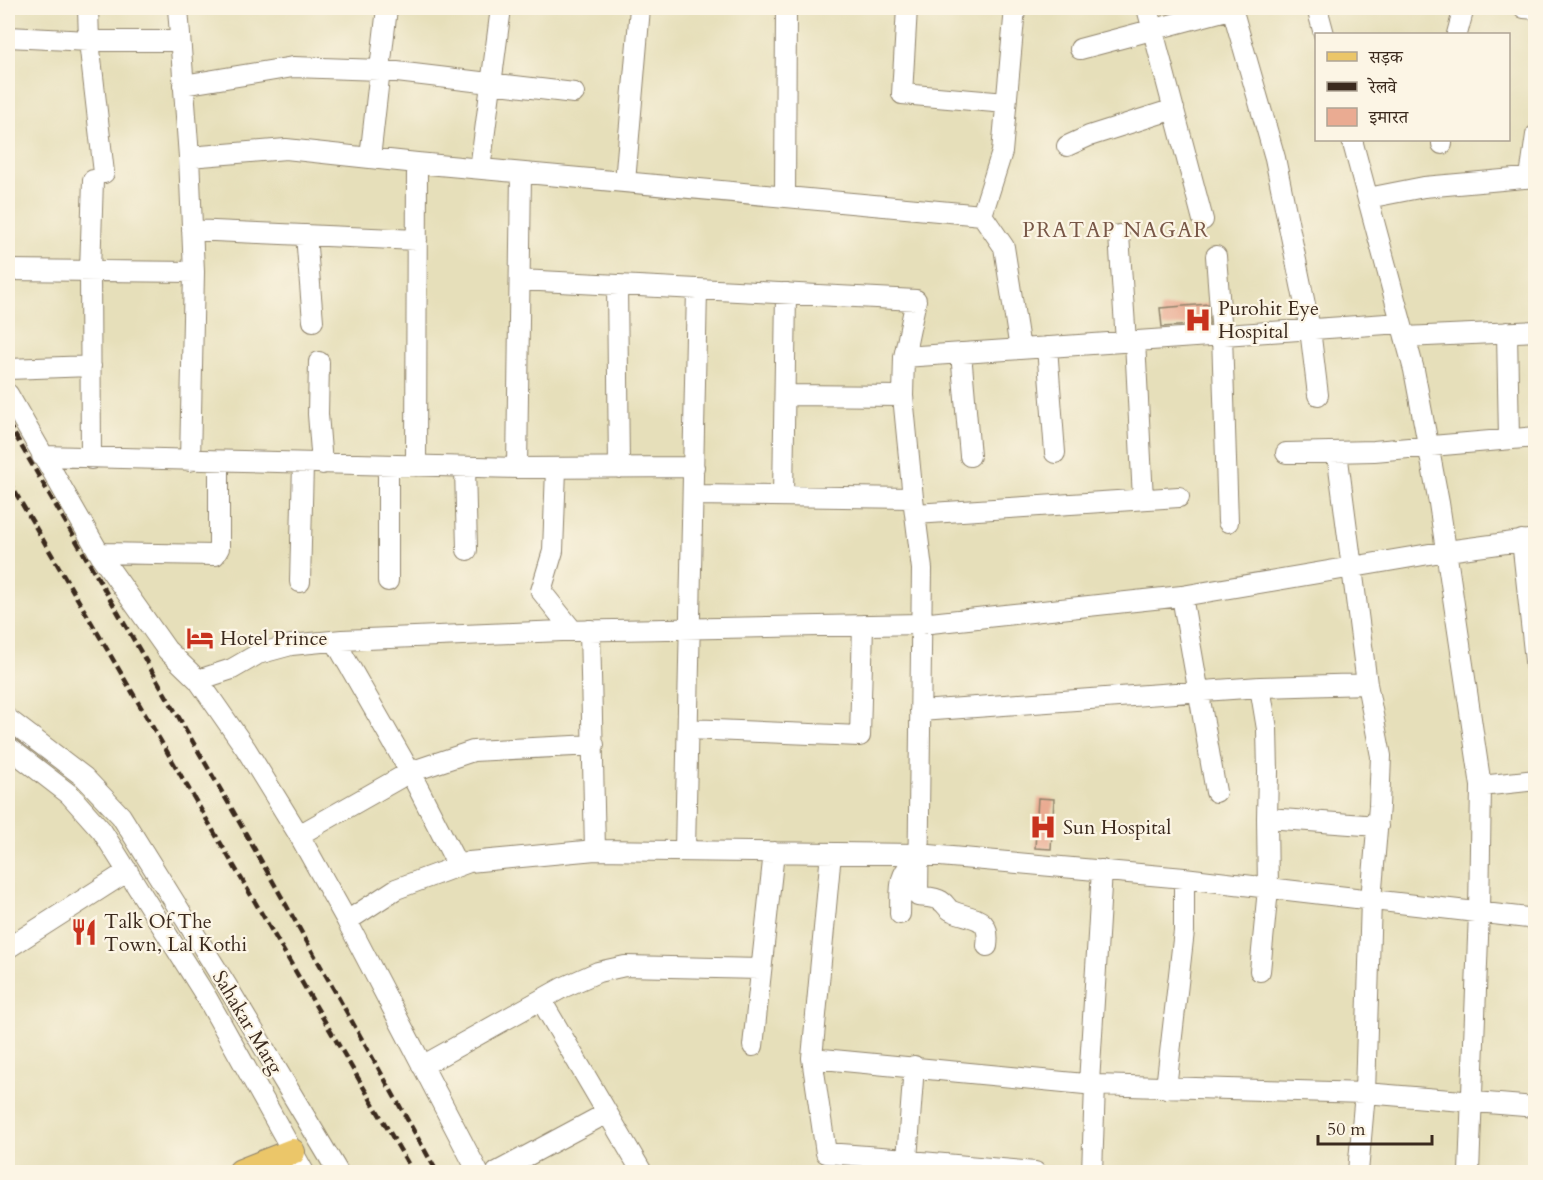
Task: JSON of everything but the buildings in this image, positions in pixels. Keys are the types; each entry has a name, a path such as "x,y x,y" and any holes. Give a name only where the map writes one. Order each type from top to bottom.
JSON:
{"main road":[{"path":"241,1173 298,1162"}],"street":[{"path":"88,8 99,176 90,271 91,459"},
{"path":"178,8 189,157 194,272 190,461"},
{"path":"370,158 387,8"},
{"path":"480,169 501,8"},
{"path":"625,182 640,8"},
{"path":"785,197 786,8"},
{"path":"907,8 902,94 1006,103"},
{"path":"982,215 1002,152 1015,8"},
{"path":"1148,8 1203,220"},
{"path":"1080,50 1232,8 1275,158 1310,329 1318,395"},
{"path":"1317,8 1324,33"},
{"path":"1457,33 1464,8"},
{"path":"1524,8 1536,9"},
{"path":"8,37 89,41 179,41"},
{"path":"183,84 293,67 380,70 574,93"},
{"path":"1067,146 1089,136 1174,110"},
{"path":"1368,198 1424,187 1533,177 1536,135"},
{"path":"1352,141 1414,370 1447,550 1481,786 1479,912 1469,1173"},
{"path":"189,157 286,149 982,215"},
{"path":"416,466 417,163"},
{"path":"517,468 521,173"},
{"path":"982,215 1004,247 1020,349"},
{"path":"192,230 417,240"},
{"path":"306,235 313,321"},
{"path":"1119,235 1131,341 1143,499"},
{"path":"1216,256 1222,335 1228,522"},
{"path":"8,270 194,272"},
{"path":"520,280 916,300 903,357 903,396 922,569 918,896 942,901 952,911 981,921 986,928 987,946"},
{"path":"617,285 620,468"},
{"path":"685,850 697,289"},
{"path":"783,496 786,293"},
{"path":"903,357 1310,329 1507,332 1536,330"},
{"path":"1507,332 1509,439"},
{"path":"1047,347 1055,453"},
{"path":"961,353 970,456"},
{"path":"300,582 318,414 319,362"},
{"path":"8,369 91,366"},
{"path":"8,394 99,553 167,650 198,680 246,749 299,835 347,921 478,1173"},
{"path":"785,395 903,396"},
{"path":"1286,453 1429,447 1536,437"},
{"path":"1337,452 1367,684 1381,756 1371,900 1365,1093 1358,1173"},
{"path":"42,456 556,469 694,467"},
{"path":"99,553 215,555 219,548 219,462"},
{"path":"387,466 388,581"},
{"path":"465,467 466,550"},
{"path":"556,469 553,551 541,591 582,631 594,745 595,850"},
{"path":"693,495 783,496 914,506 1179,496"},
{"path":"198,680 232,669 258,654 291,645 335,641 582,631 921,624 1182,596 1447,550 1529,540 1536,670"},
{"path":"1182,596 1216,792"},
{"path":"688,729 860,736 863,624"},
{"path":"335,641 410,772 458,866"},
{"path":"920,711 1260,687 1367,684"},
{"path":"1260,687 1267,729 1268,772 1268,890 1260,971"},
{"name":"Sahakar Marg","path":"8,719 84,777 122,816 221,976 338,1173"},
{"path":"299,835 410,772 472,751 594,745"},
{"name":"Sahakar Marg","path":"8,747 69,794 102,831 207,998 298,1162"},
{"path":"1481,786 1536,780"},
{"path":"1267,818 1377,826"},
{"path":"347,921 396,889 469,862 595,850 831,853 1102,870 1536,919"},
{"path":"753,1046 774,852"},
{"path":"831,853 812,1058 826,1153 1035,1173"},
{"path":"900,914 903,873 918,859"},
{"path":"1092,1173 1092,1084 1102,870"},
{"path":"8,948 128,871"},
{"path":"1166,1088 1184,931 1184,878"},
{"path":"422,1066 541,999 598,972 625,966 761,969"},
{"path":"541,999 642,1173"},
{"path":"812,1058 1092,1084 1365,1093 1536,1107"},
{"path":"907,1159 914,1066"},
{"path":"497,1173 607,1113"}],"railway":[{"path":"8,423 233,811 437,1172"},
{"path":"8,480 413,1172"}],"place":[{"name":"Purohit Eye Hospital","path":"1198,320"},
{"name":"Hotel Prince","path":"200,638"},
{"name":"Sun Hospital","path":"1043,827"},
{"name":"Talk Of The Town, Lal Kothi","path":"84,932"}],"district":[{"name":"PRATAP NAGAR","path":"1116,230"}]}
